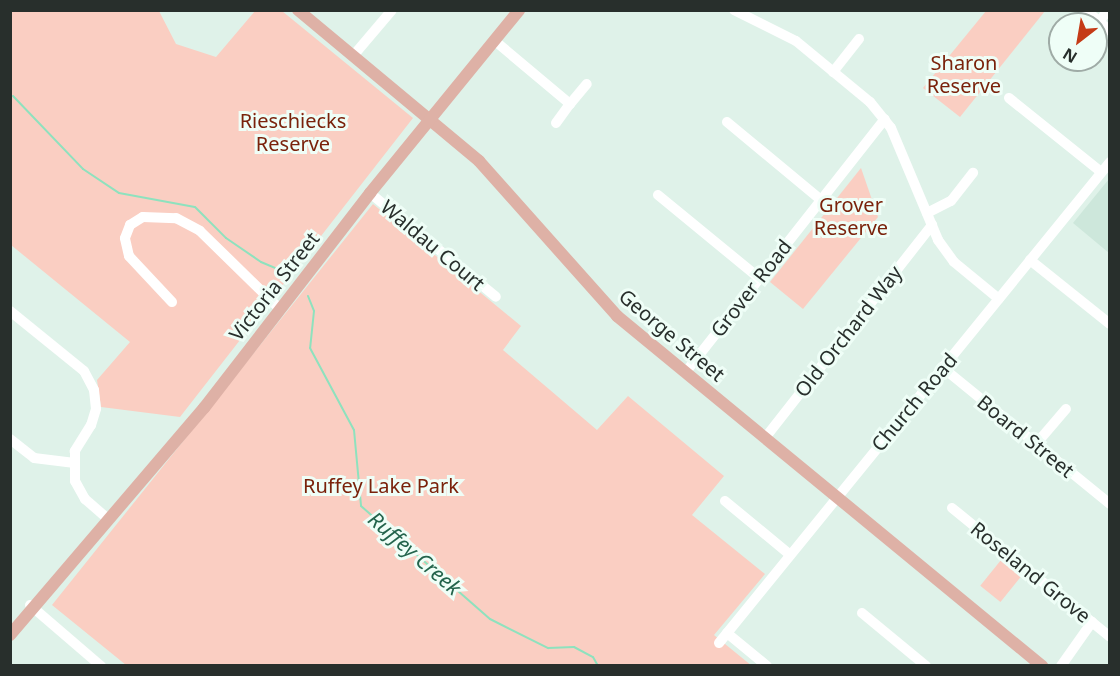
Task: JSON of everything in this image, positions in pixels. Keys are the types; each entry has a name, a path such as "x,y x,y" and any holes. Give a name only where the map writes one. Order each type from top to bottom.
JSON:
{"main road":[{"name":"George Street","path":"298,10 479,161 605,304 685,373 1042,665"},
{"name":"Victoria Street","path":"10,636 32,607 109,520 281,310 370,193 519,10"},
{"name":"Victoria Street","path":"10,626 32,607"}],"street":[{"path":"353,56 392,10"},
{"path":"734,10 796,41 885,119 932,225 954,262 999,299"},
{"path":"832,72 859,39"},
{"path":"495,41 570,104"},
{"path":"556,123 587,84"},
{"path":"1009,98 1101,172"},
{"name":"Grover Road","path":"685,373 885,119"},
{"path":"727,122 821,200"},
{"name":"Church Road","path":"718,643 1110,162"},
{"path":"927,213 951,201 973,173"},
{"name":"Waldau Court","path":"370,193 496,297"},
{"path":"658,195 759,278"},
{"path":"172,302 129,256 125,238 130,225 143,217 176,218 200,231 281,310"},
{"name":"Old Orchard Way","path":"765,438 932,225"},
{"path":"1030,260 1110,324"},
{"path":"10,311 84,371 94,390 96,409 92,425 75,451 73,463 75,482 85,499 109,520"},
{"name":"Board Street","path":"942,368 1110,504"},
{"path":"1036,444 1066,409"},
{"path":"10,439 34,458 73,463"},
{"path":"725,501 789,554"},
{"name":"Roseland Grove","path":"952,508 1110,637"},
{"path":"32,607 101,666"},
{"path":"862,613 926,666"},
{"path":"1053,666 1066,655 1092,622"},
{"path":"727,633 767,666"},
{"path":"1061,666 1066,655"}],"shaded area":[{"path":"1109,179 1109,253 1073,223"}],"green space":[{"name":"Rieschiecks Reserve","path":"10,11 159,11 176,44 216,57 255,11 282,11 413,118 180,417 101,407 97,380 130,342 11,245"},
{"name":"Sharon Reserve","path":"986,11 1045,11 960,117 923,88"},
{"name":"Grover Reserve","path":"861,168 878,217 803,309 770,282"},
{"name":"Ruffey Lake Park","path":"373,204 521,326 503,350 597,430 628,396 724,476 692,515 765,574 714,635 752,666 126,665 52,605"},
{"path":"1001,560 1021,576 1000,602 980,586"}],"waterway":[{"name":"Ruffey Creek","path":"13,96 83,169 119,193 195,207 226,238 261,262 285,272"},
{"name":"Ruffey Creek","path":"308,296 314,311 310,348 354,430 361,506 490,619 548,648 574,647 593,657 598,666"}]}
